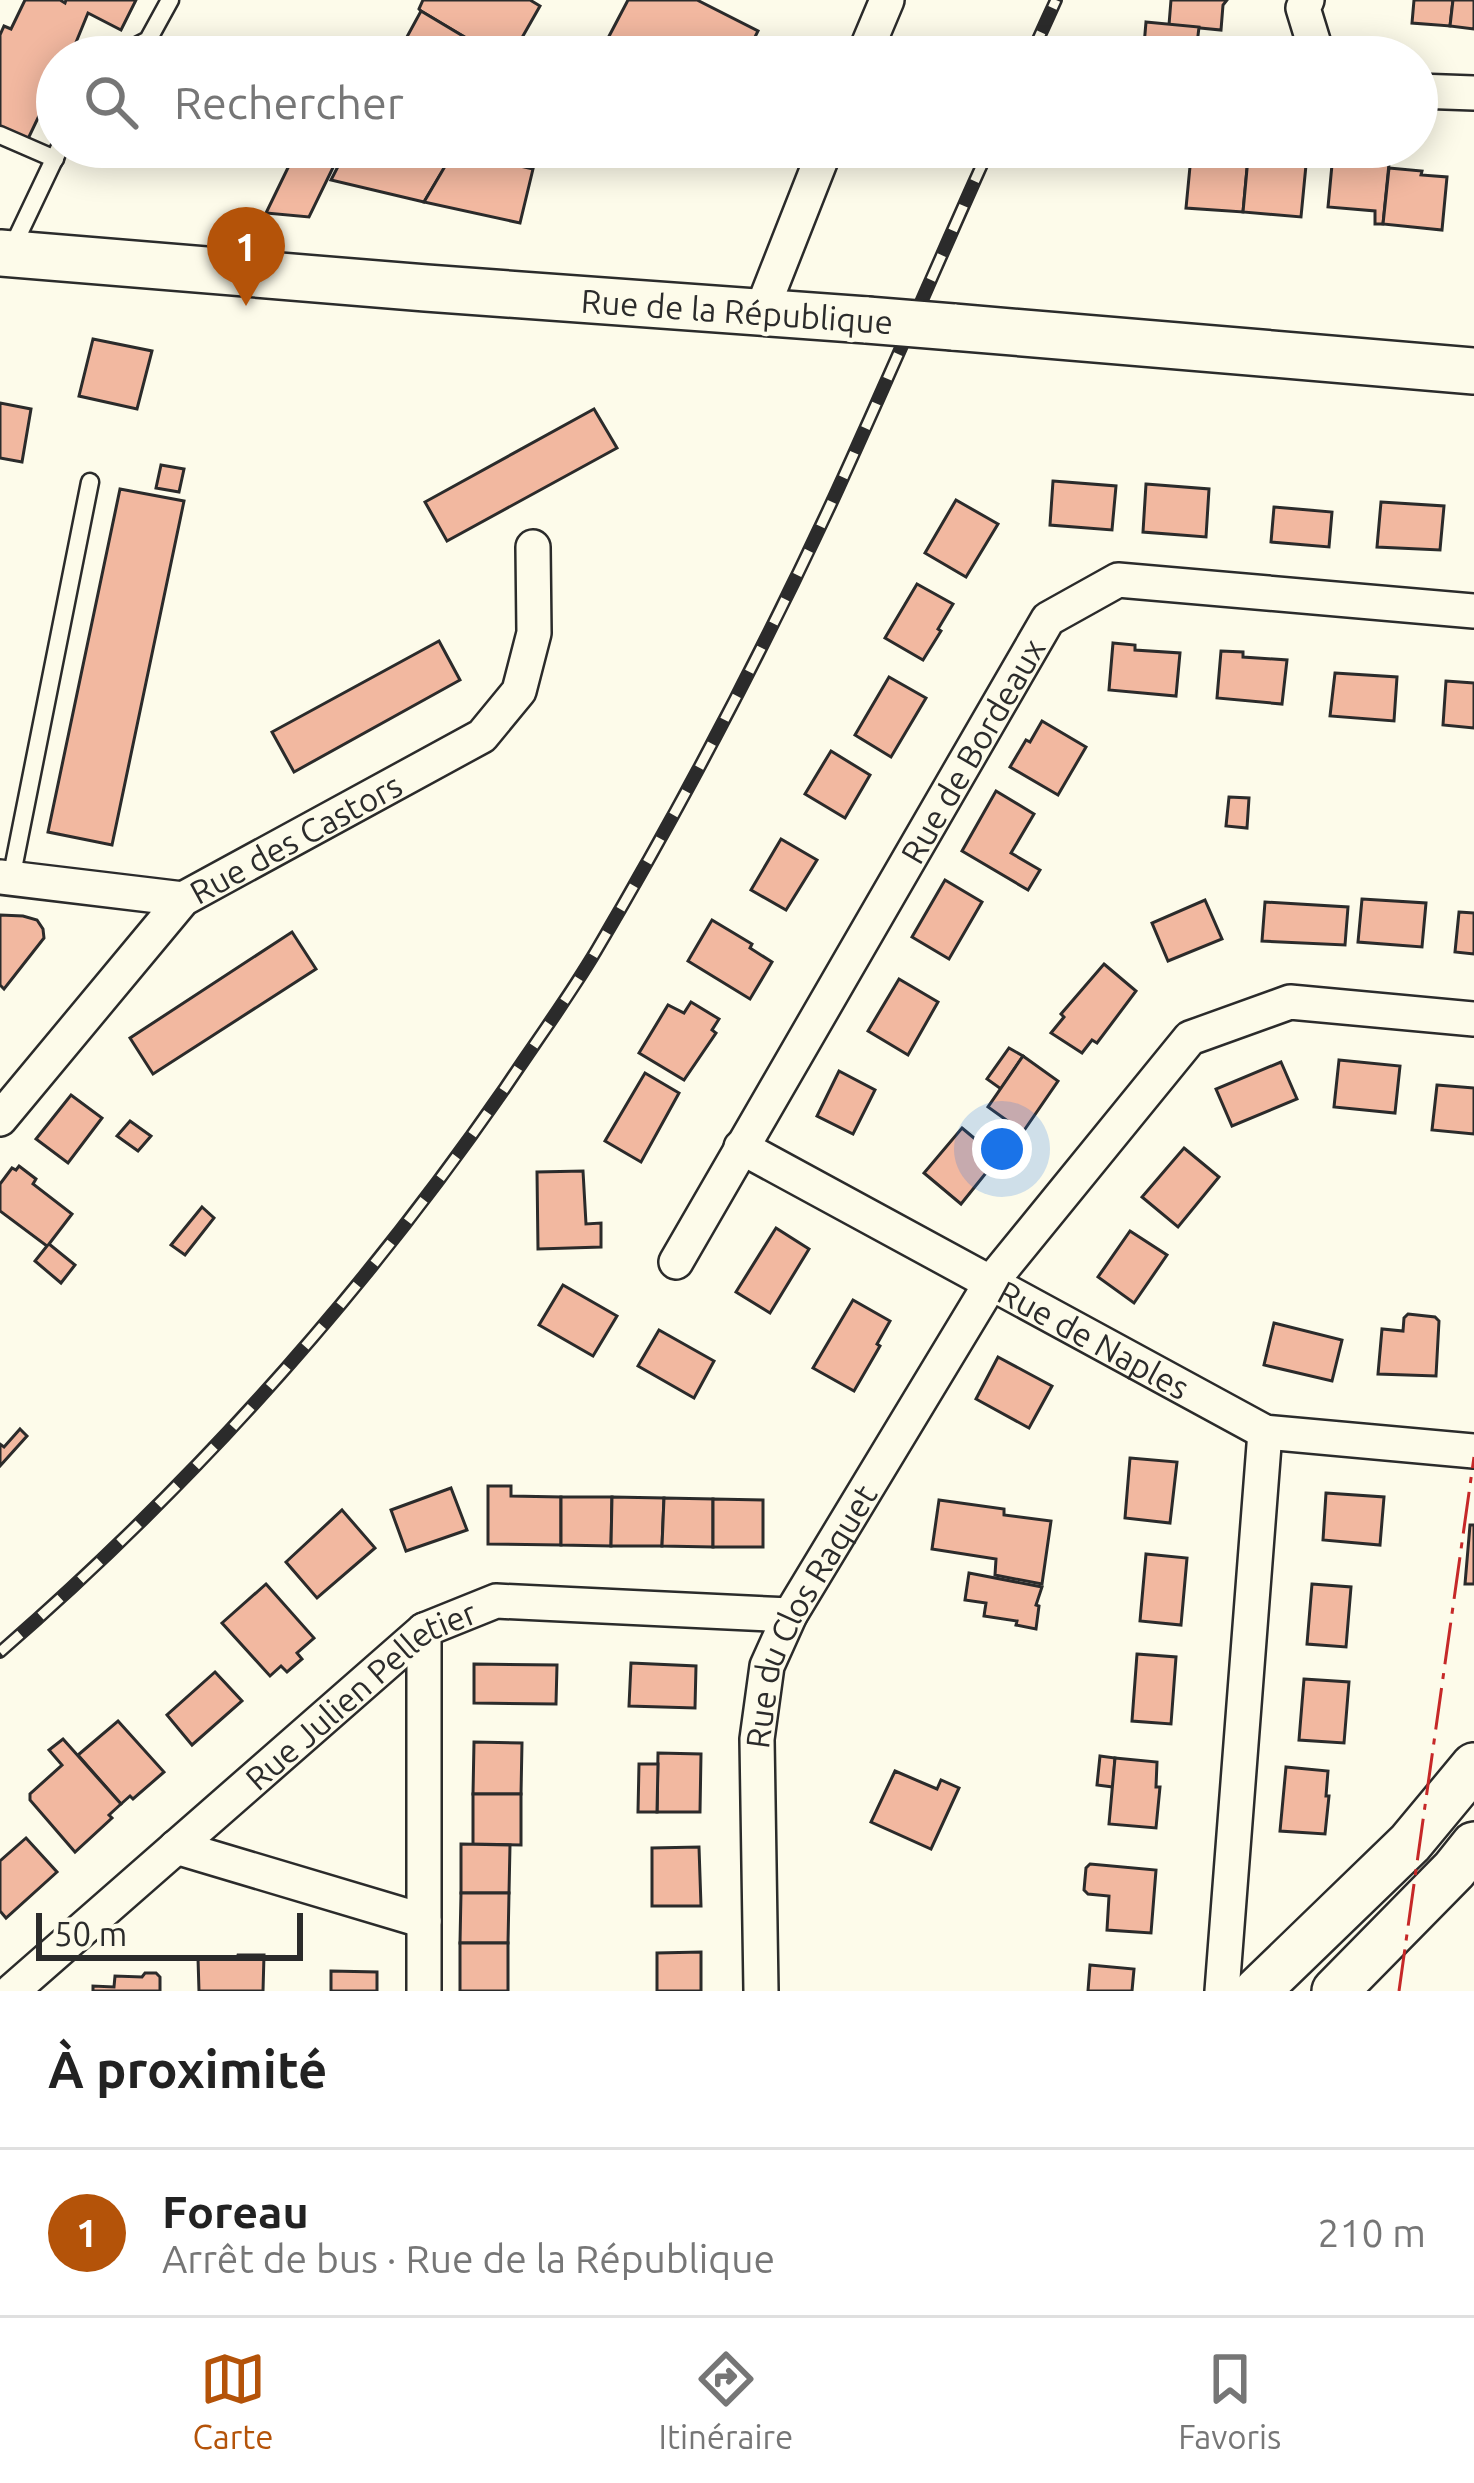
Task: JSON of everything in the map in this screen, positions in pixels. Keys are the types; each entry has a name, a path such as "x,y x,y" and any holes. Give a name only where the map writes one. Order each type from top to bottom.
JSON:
{"main road":[{"name":"Rue de la République","path":"5,254 1474,371"},
{"path":"1257,1991 1410,1843 1474,1766"},
{"path":"1335,1991 1474,1845"}],"street":[{"path":"872,36 887,0"},
{"path":"1306,0 1303,8 1312,36"},
{"path":"1438,92 1474,93"},
{"path":"761,312 818,168"},
{"name":"Rue des Castors","path":"0,1119 183,899 482,736 520,691 534,633 533,547"},
{"name":"Rue de Bordeaux","path":"676,1262 1048,619 1118,580 1474,610"},
{"path":"6,878 183,899"},
{"name":"Rue du Clos Raquet","path":"761,1991 757,1739 766,1666 790,1615 992,1281 1190,1038 1290,1002 1474,1019"},
{"name":"Rue de Naples","path":"741,1147 1265,1432 1474,1451"},
{"path":"1222,1991 1265,1432"},
{"name":"Rue Julien Pelletier","path":"13,1991 424,1630 496,1601 790,1615"},
{"path":"424,1630 424,1991"},
{"path":"176,1847 424,1921"}],"lane":[{"path":"150,36 170,0"},
{"path":"0,135 36,146"},
{"path":"5,254 50,168"},
{"path":"6,878 90,482"}],"building":[{"path":"25,0 136,0 121,30 88,13 79,36 36,36 36,122 27,141 0,128 0,35 4,26 11,29"},
{"path":"423,0 530,0 540,6 523,36 463,36 419,9"},
{"path":"628,0 697,0 758,31 756,36 609,36"},
{"path":"1171,0 1227,0 1221,30 1169,25"},
{"path":"1414,0 1453,0 1450,26 1412,23"},
{"path":"1453,0 1474,0 1474,29 1450,26"},
{"path":"421,11 463,36 407,36"},
{"path":"1146,22 1199,27 1198,36 1145,36"},
{"path":"288,168 333,168 309,217 266,213"},
{"path":"337,168 444,168 424,202 331,180"},
{"path":"444,168 533,169 520,223 424,202"},
{"path":"1190,168 1247,168 1243,212 1186,208"},
{"path":"1247,168 1306,168 1301,217 1243,212"},
{"path":"1332,168 1389,168 1383,224 1375,224 1375,211 1328,207"},
{"path":"1389,168 1447,177 1442,230 1383,224"},
{"path":"93,339 152,351 137,409 79,396"},
{"path":"0,403 31,409 22,462 0,458"},
{"path":"594,409 617,448 447,541 425,502"},
{"path":"161,465 184,469 179,492 156,488"},
{"path":"1053,481 1116,486 1112,530 1050,525"},
{"path":"1146,484 1209,489 1206,537 1143,532"},
{"path":"120,489 184,501 112,845 48,832"},
{"path":"956,500 998,524 966,577 925,553"},
{"path":"1381,502 1444,506 1440,550 1377,547"},
{"path":"1274,507 1332,512 1329,547 1271,542"},
{"path":"917,584 953,604 923,660 885,638"},
{"path":"439,641 460,680 294,772 272,732"},
{"path":"1113,643 1135,645 1135,650 1180,653 1176,696 1109,690"},
{"path":"1221,651 1287,660 1282,704 1217,698"},
{"path":"1335,673 1397,677 1394,721 1330,716"},
{"path":"889,677 926,698 891,757 855,735"},
{"path":"1446,681 1474,683 1474,728 1443,725"},
{"path":"1042,721 1086,747 1058,795 1010,767"},
{"path":"831,751 870,775 845,818 805,794"},
{"path":"996,791 1034,814 1011,853 1040,870 1028,890 962,851"},
{"path":"1229,797 1249,798 1247,828 1226,826"},
{"path":"781,839 817,860 786,910 751,890"},
{"path":"945,880 982,902 949,959 912,937"},
{"path":"1362,899 1426,903 1422,947 1358,942"},
{"path":"1205,900 1222,939 1168,961 1152,923"},
{"path":"1265,902 1348,907 1345,945 1262,941"},
{"path":"1459,912 1474,913 1474,954 1455,952"},
{"path":"0,915 37,920 44,938 4,989 0,985"},
{"path":"712,920 772,962 750,999 688,961"},
{"path":"292,932 316,969 153,1074 130,1038"},
{"path":"1104,964 1136,991 1097,1043 1092,1040 1082,1053 1051,1033 1064,1017 1061,1014"},
{"path":"899,979 938,1002 908,1055 868,1031"},
{"path":"691,1002 719,1019 712,1030 716,1033 684,1080 639,1053 668,1005 684,1013"},
{"path":"1009,1048 1023,1056 1001,1089 987,1079"},
{"path":"1023,1056 1058,1081 1023,1132 988,1107"},
{"path":"1339,1060 1400,1066 1395,1113 1334,1107"},
{"path":"1281,1062 1297,1099 1232,1126 1216,1089"},
{"path":"839,1071 875,1090 853,1134 817,1116"},
{"path":"645,1073 679,1093 641,1162 605,1141"},
{"path":"1437,1085 1474,1088 1474,1134 1432,1130"},
{"path":"71,1095 102,1118 68,1163 36,1139"},
{"path":"130,1121 151,1136 138,1151 117,1136"},
{"path":"962,1128 998,1158 961,1204 924,1173"},
{"path":"1184,1148 1219,1177 1178,1227 1142,1197"},
{"path":"19,1166 36,1179 33,1184 72,1214 49,1244 75,1265 61,1283 35,1261 47,1246 0,1211 0,1184"},
{"path":"583,1171 586,1224 601,1223 601,1247 538,1249 537,1172"},
{"path":"202,1207 214,1218 185,1255 171,1245"},
{"path":"776,1228 809,1249 770,1313 736,1292"},
{"path":"1130,1231 1167,1255 1134,1303 1098,1277"},
{"path":"563,1285 617,1316 593,1356 539,1325"},
{"path":"853,1300 890,1321 854,1391 813,1368"},
{"path":"1408,1314 1439,1321 1436,1376 1378,1374 1382,1329 1403,1331"},
{"path":"1274,1323 1342,1340 1332,1381 1264,1365"},
{"path":"659,1330 714,1361 694,1398 638,1366"},
{"path":"998,1357 1052,1386 1029,1428 976,1399"},
{"path":"20,1429 27,1436 0,1466 0,1444 4,1447"},
{"path":"1130,1458 1177,1462 1170,1523 1125,1518"},
{"path":"488,1486 511,1486 511,1496 561,1497 561,1545 488,1544"},
{"path":"451,1488 467,1530 406,1551 391,1510"},
{"path":"1326,1493 1384,1497 1380,1545 1323,1540"},
{"path":"561,1497 612,1497 611,1546 561,1545"},
{"path":"612,1497 664,1498 662,1546 611,1546"},
{"path":"664,1498 713,1499 713,1547 662,1546"},
{"path":"713,1499 763,1500 763,1547 713,1547"},
{"path":"939,1500 1051,1521 1042,1584 995,1575 996,1559 932,1549"},
{"path":"342,1510 375,1548 317,1598 286,1562"},
{"path":"1470,1525 1474,1525 1474,1584 1465,1584"},
{"path":"1146,1554 1187,1558 1181,1625 1140,1621"},
{"path":"969,1573 1042,1587 1036,1629 984,1616 986,1603 965,1600"},
{"path":"266,1584 314,1638 297,1653 302,1659 287,1672 281,1666 270,1676 222,1623"},
{"path":"1312,1584 1351,1587 1346,1647 1307,1644"},
{"path":"1137,1654 1176,1657 1171,1724 1132,1721"},
{"path":"631,1663 696,1666 695,1708 629,1706"},
{"path":"474,1664 557,1665 556,1704 474,1703"},
{"path":"215,1672 242,1701 192,1745 167,1715"},
{"path":"1304,1679 1349,1682 1344,1743 1299,1740"},
{"path":"118,1721 164,1772 121,1804 78,1755"},
{"path":"63,1739 121,1804 75,1852 30,1800 30,1794 62,1765 49,1750"},
{"path":"474,1742 522,1743 521,1794 473,1794"},
{"path":"658,1753 701,1754 700,1812 657,1812"},
{"path":"1100,1756 1115,1758 1113,1787 1097,1785"},
{"path":"1115,1758 1157,1762 1156,1828 1109,1824"},
{"path":"639,1764 658,1764 657,1812 638,1812"},
{"path":"1286,1767 1328,1771 1325,1834 1280,1831"},
{"path":"895,1771 937,1789 941,1780 959,1788 931,1849 871,1822"},
{"path":"473,1794 521,1794 521,1845 473,1844"},
{"path":"26,1838 57,1872 6,1918 0,1911 0,1861"},
{"path":"461,1844 510,1845 509,1893 461,1893"},
{"path":"699,1847 701,1906 652,1906 652,1848"},
{"path":"1090,1864 1156,1870 1151,1933 1107,1930 1109,1896 1084,1890"},
{"path":"461,1893 509,1893 508,1943 460,1943"},
{"path":"460,1943 508,1943 508,1991 460,1991"},
{"path":"701,1952 701,1991 657,1991 657,1953"},
{"path":"264,1955 263,1991 199,1991 198,1958"},
{"path":"1090,1965 1134,1969 1132,1991 1088,1991"},
{"path":"331,1971 377,1972 377,1991 331,1991"},
{"path":"145,1973 160,1977 160,1991 93,1991 93,1986 114,1987 115,1976 142,1977"}],"railway":[{"path":"1040,36 1056,0"},
{"path":"0,1652 140,1523 332,1315 450,1166 574,986 658,842 775,619 981,168"}],"power":[{"path":"1399,1991 1474,1457"}],"place":[{"name":"Foreau","path":"246,306"}]}
